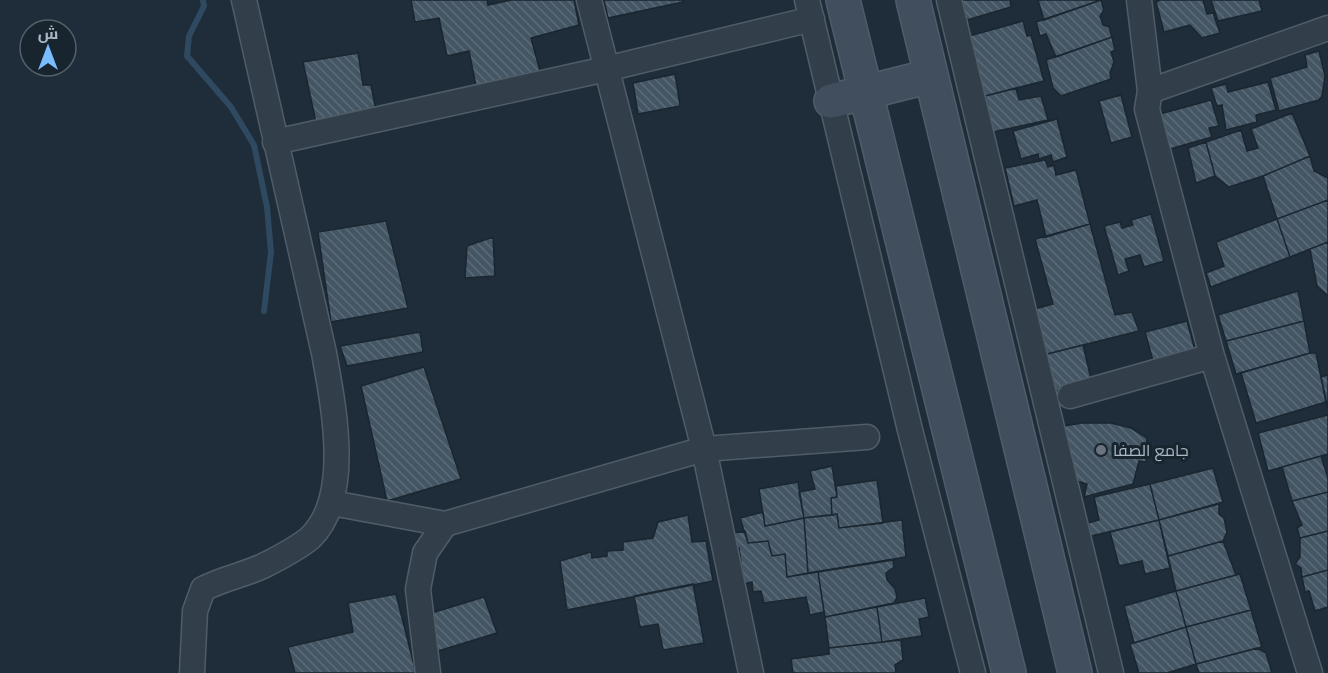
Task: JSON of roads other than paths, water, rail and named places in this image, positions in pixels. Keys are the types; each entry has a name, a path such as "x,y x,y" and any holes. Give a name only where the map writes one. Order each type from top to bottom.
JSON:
{"main road":[{"path":"843,0 1009,673"},
{"path":"913,0 1075,673"},
{"path":"831,101 931,76"}],"street":[{"path":"192,673 195,611 203,589 224,578 262,567 310,537 332,503 336,452 334,408 311,288 275,142 244,0"},
{"path":"589,0 704,449 751,673"},
{"path":"949,0 1111,673"},
{"path":"1139,0 1150,91 1148,109 1212,356 1311,673"},
{"path":"275,142 606,69 809,10 910,430 973,673"},
{"path":"1150,91 1328,28"},
{"path":"1070,396 1212,356"},
{"path":"332,503 445,524 704,449 867,437"},
{"path":"428,673 418,589 425,553 445,524"}],"waterway":[{"path":"203,0 204,6 189,36 187,56 231,107 254,145 267,207 271,252 264,311"}],"place":[{"name":"جامع الصفا","path":"1101,450"}]}
